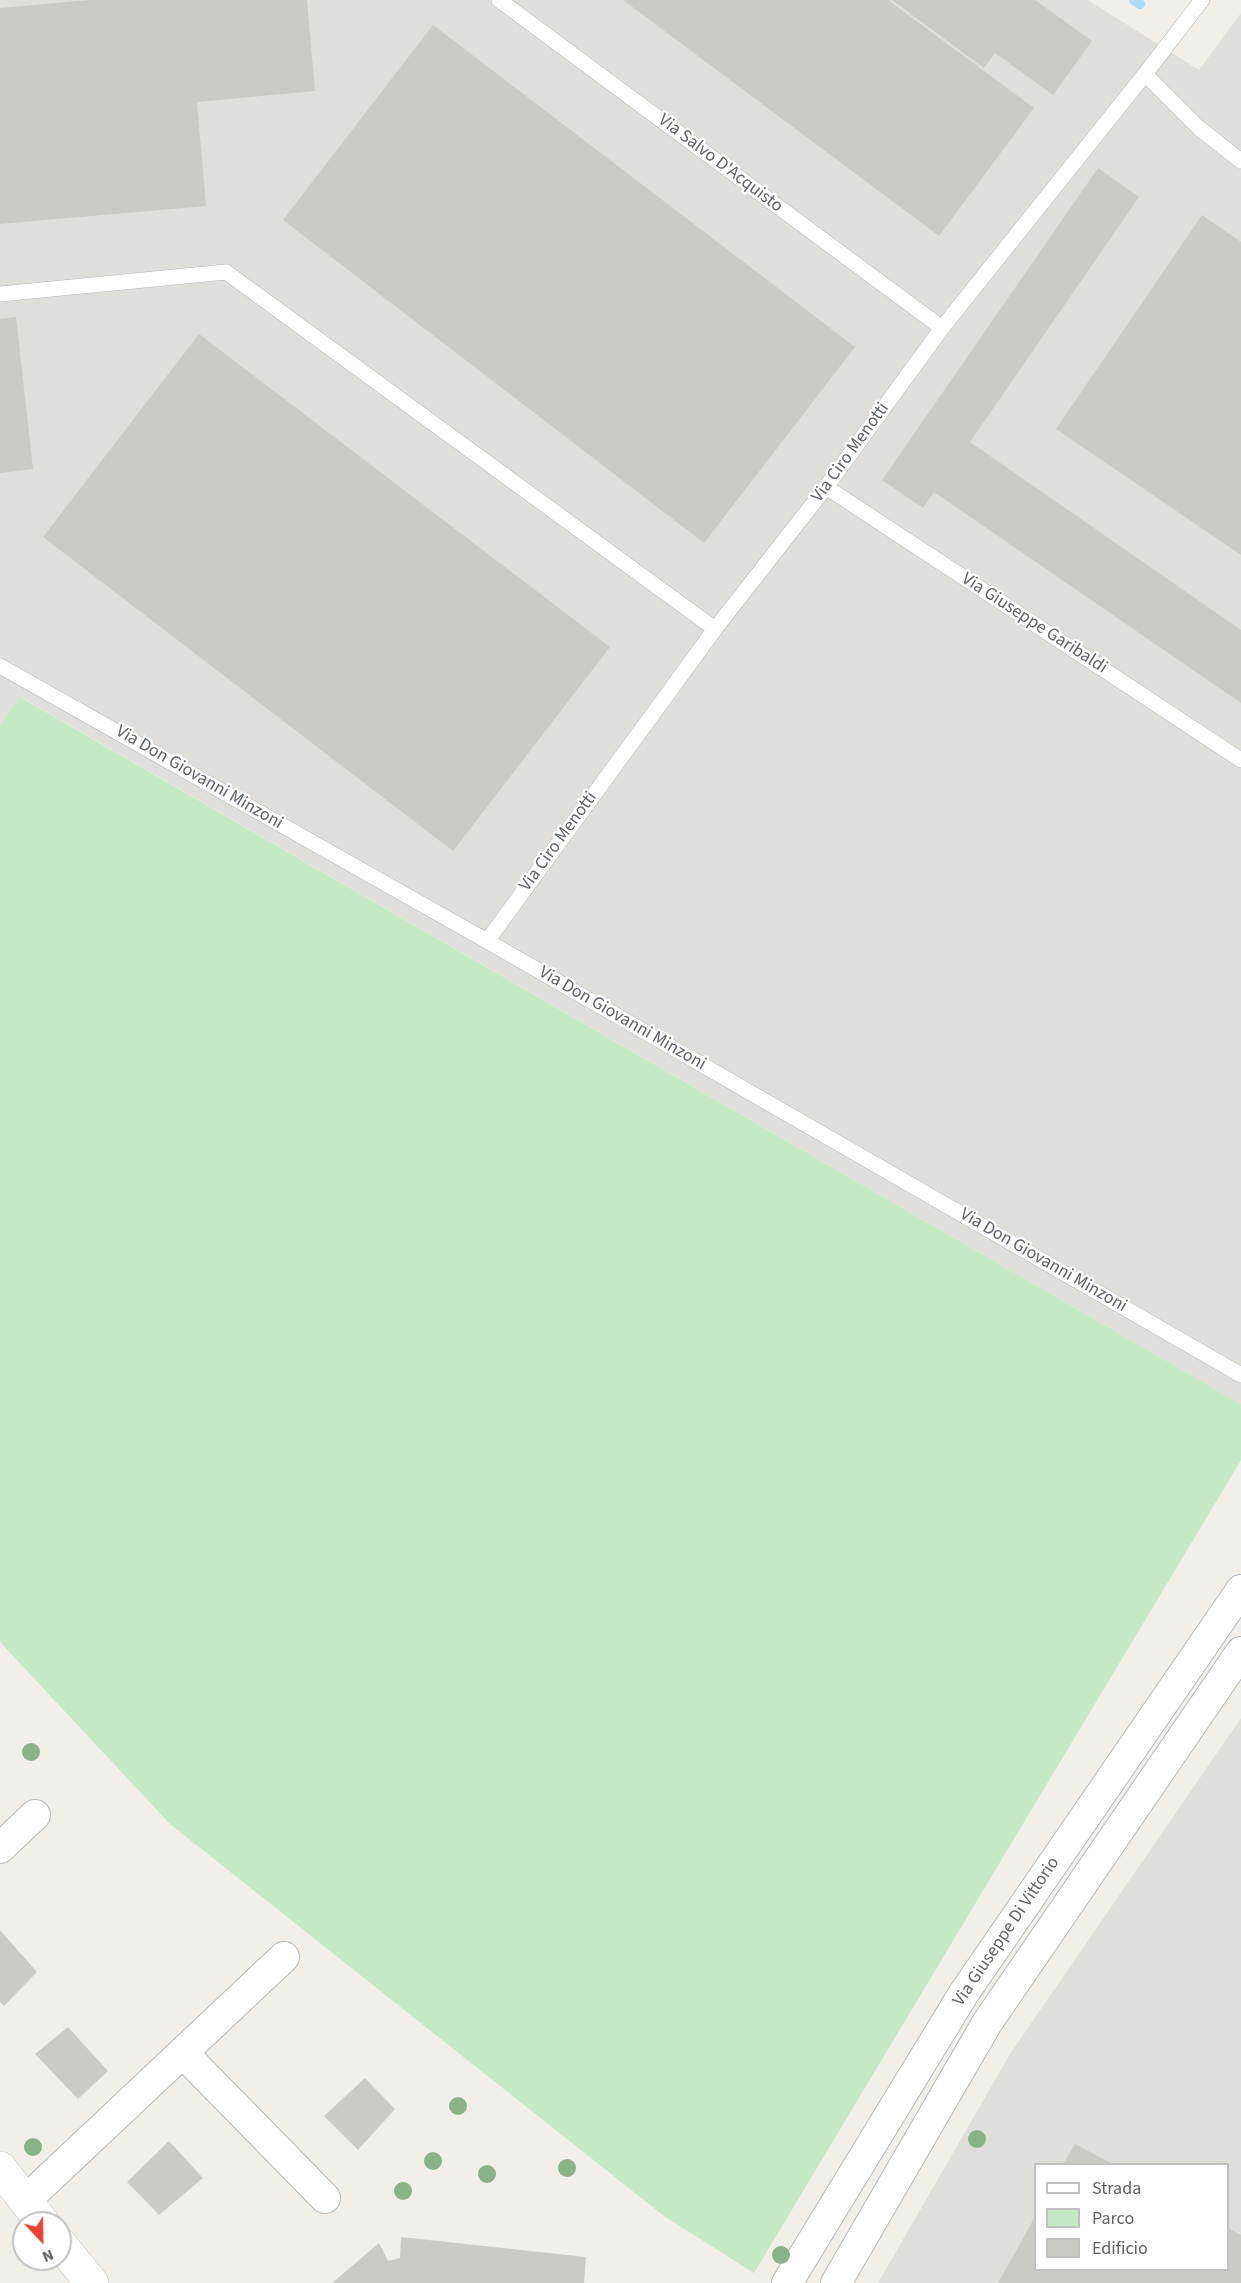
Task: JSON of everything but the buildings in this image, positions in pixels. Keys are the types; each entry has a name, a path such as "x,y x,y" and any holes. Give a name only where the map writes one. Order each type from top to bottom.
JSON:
{"main road":[{"path":"0,2168 33,2211"},
{"path":"72,2259 92,2283"}],"street":[{"name":"Via Giuseppe Di Vittorio","path":"798,2280 964,1993 1241,1590"},
{"name":"Via Giuseppe Di Vittorio","path":"836,2283 987,2023 1241,1653"},
{"path":"0,1848 35,1815"},
{"path":"35,2211 183,2053 284,1957"},
{"path":"183,2053 326,2198"}],"lane":[{"name":"Via Salvo D'Acquisto","path":"499,0 942,328"},
{"name":"Via Ciro Menotti","path":"487,941 715,629 826,487 942,328 1202,0"},
{"path":"1145,74 1199,128 1241,160"},
{"path":"0,294 226,272 715,629"},
{"name":"Via Giuseppe Garibaldi","path":"826,487 1241,760"},
{"name":"Via Don Giovanni Minzoni","path":"0,666 487,941 1241,1375"}],"shaded area":[{"path":"0,0 1088,0 1199,70 1241,13 1241,1404 21,697 0,725"},
{"path":"1241,1718 1241,2283 878,2283 1010,2054"}],"green space":[{"path":"20,697 1241,1404 1241,1460 754,2273 664,2216 170,1824 0,1642 0,725"}],"waterway":[{"path":"1134,0 1140,4"}]}
